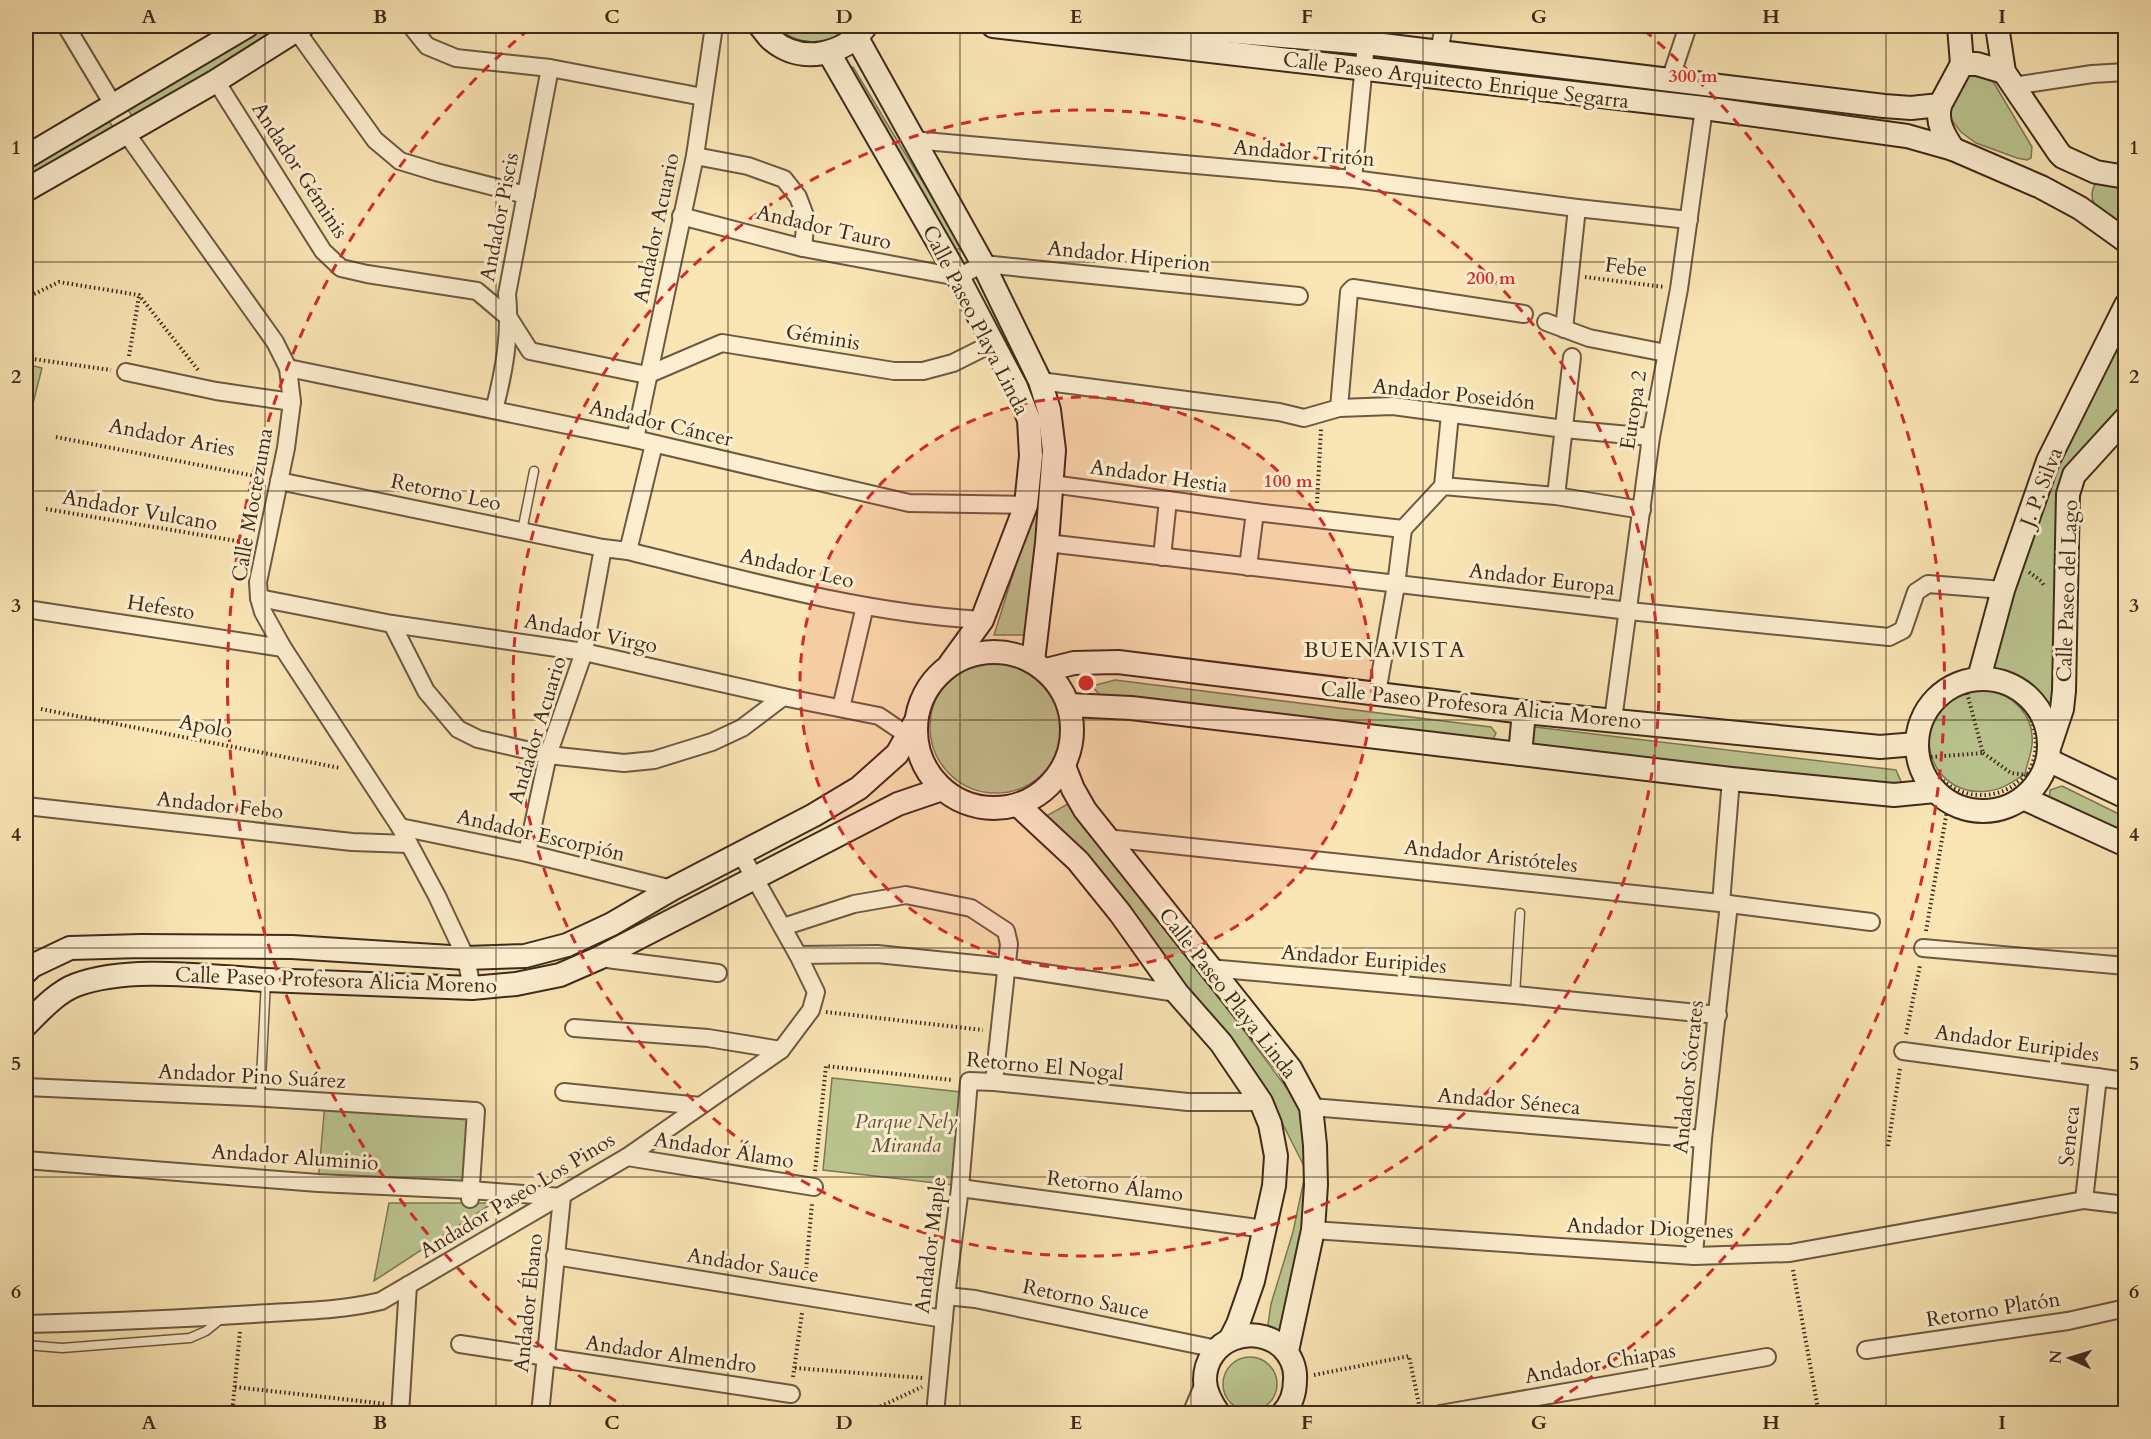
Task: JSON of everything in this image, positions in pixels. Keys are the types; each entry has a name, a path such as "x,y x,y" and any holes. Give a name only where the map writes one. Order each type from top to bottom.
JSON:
{"street":[{"path":"66,26 114,106"},
{"path":"26,158 247,26"},
{"path":"411,26 427,46 456,58 550,68 703,98"},
{"name":"Andador Acuario","path":"635,439 695,156 714,26"},
{"path":"760,26 771,39 789,50 809,55 829,53 862,32"},
{"name":"Calle Paseo Arquitecto Enrique Segarra","path":"993,26 1704,108 1908,136 1953,149"},
{"name":"Calle Paseo Arquitecto Enrique Segarra","path":"1165,26 1366,43 1884,106 1911,108 1940,105"},
{"path":"1439,52 1444,26"},
{"path":"1671,80 1688,26"},
{"path":"1959,26 1962,64 1940,105 1938,115 1942,132 1953,149 2041,187 2080,208 2126,241"},
{"path":"1997,26 2009,79 2059,153 2096,172 2126,177"},
{"path":"26,190 216,81 299,28 375,140 400,160 447,175 526,195"},
{"name":"Calle Paseo Playa Linda","path":"862,32 913,140 983,264 1040,381 1049,410 1054,450 1040,665"},
{"path":"1353,179 1366,43"},
{"name":"Calle Paseo Playa Linda","path":"829,53 958,277 1016,387 1029,420 1031,456 1026,505 982,620 950,664"},
{"path":"1962,64 1977,64 2009,79 2126,72"},
{"name":"Andador Piscis","path":"494,410 503,374 509,318 507,294 550,68"},
{"name":"Andador Géminis","path":"216,81 323,251 341,268 477,291 509,318 530,351 647,375"},
{"name":"Europa 2","path":"1613,720 1651,437 1679,289 1704,108"},
{"name":"Calle Moctezuma","path":"126,133 276,342 288,368 292,402 286,448 258,582 263,612 283,648 400,827 437,896 466,958 472,988"},
{"name":"Andador Tritón","path":"913,140 1353,179 1689,220"},
{"path":"2041,187 2054,167 2059,153"},
{"path":"695,156 748,166 784,179 798,197 806,218 803,248"},
{"path":"2080,208 2086,190 2096,172"},
{"path":"1564,330 1577,208"},
{"name":"Andador Tauro","path":"681,216 803,248 958,277"},
{"path":"958,277 983,264"},
{"name":"Andador Hiperion","path":"983,264 1299,296"},
{"path":"1339,408 1351,290 1524,314"},
{"name":"J. P. Silva","path":"1969,682 2048,461 2126,305"},
{"path":"1546,322 1589,338 1666,353"},
{"name":"Géminis","path":"647,375 722,343 894,371 923,371 953,363 993,343"},
{"path":"1556,496 1572,357"},
{"name":"Andador Cáncer","path":"288,368 635,439 909,504 1026,505"},
{"path":"126,372 216,391 292,402"},
{"name":"Andador Poseidón","path":"1040,381 1279,412 1304,418 1339,408 1393,406 1564,429 1651,437"},
{"path":"1377,693 1396,585 1403,529 1443,486 1450,414"},
{"name":"Calle Paseo del Lago","path":"2041,765 2062,709 2064,691 2068,494 2074,475 2126,418"},
{"path":"628,551 654,444"},
{"name":"Retorno Leo","path":"279,481 603,549"},
{"name":"Andador Hestia","path":"1052,484 1254,512 1403,529"},
{"path":"1443,486 1556,496 1642,510"},
{"path":"1162,556 1168,500"},
{"path":"1248,567 1254,512"},
{"name":"Andador Europa","path":"1047,543 1629,612 1889,637 1903,630 1916,592 1928,584 2003,590"},
{"name":"Andador Acuario","path":"527,853 548,755 584,652 603,549"},
{"name":"Andador Leo","path":"603,549 628,551 842,603 934,618 982,620"},
{"name":"Andador Virgo","path":"259,598 392,624 584,652 879,716 911,728"},
{"path":"841,708 865,606"},
{"name":"Hefesto","path":"33,610 283,648"},
{"path":"392,624 426,691 459,729 478,739 548,755 624,763 654,759 712,742 742,728 783,697"},
{"path":"1006,651 1040,665 1060,686 1069,705 1073,725 1071,746 1064,766 1053,783 1037,796 1018,805 998,809 978,807 959,800 942,789 926,770 911,728 922,699 933,680 950,664 976,652 1006,651"},
{"name":"Calle Paseo Profesora Alicia Moreno","path":"1040,665 1118,662 1524,712 1921,753"},
{"path":"1995,679 2010,683 2029,697 2043,716 2048,731 2041,765 2023,798 2005,807 1986,811 1966,810 1949,802 1935,791 1924,776 1920,723 1929,704 1944,690 1969,682 1995,679"},
{"name":"Calle Paseo Profesora Alicia Moreno","path":"1069,705 1131,708 1731,779 1894,795 1935,791"},
{"path":"1520,754 1524,712"},
{"name":"Calle Paseo Profesora Alicia Moreno","path":"26,972 32,966 70,948 292,947 466,958 525,956 567,945 612,924 672,889 814,815 859,788 897,754 911,728"},
{"path":"2041,765 2126,797"},
{"name":"Calle Paseo Playa Linda","path":"1064,766 1084,810 1290,1068 1311,1107 1315,1165 1313,1230 1287,1352"},
{"name":"Andador Sócrates","path":"1694,1256 1703,1139 1718,1015 1731,779"},
{"name":"Calle Paseo Profesora Alicia Moreno","path":"26,1024 44,1007 74,986 102,978 139,975 185,976 472,988 516,984 560,975 599,958 898,804 942,789"},
{"path":"2023,798 2126,845"},
{"name":"Calle Paseo Playa Linda","path":"1018,805 1078,861 1120,913 1177,993 1221,1043 1261,1102 1270,1124 1276,1156 1274,1186 1253,1281 1238,1324 1208,1364 1204,1381"},
{"name":"Andador Febo","path":"26,806 352,842 409,844"},
{"name":"Andador Escorpión","path":"400,827 527,853 672,889"},
{"name":"Andador Aristóteles","path":"1106,838 1725,903 1871,922"},
{"path":"741,854 783,927 816,992 811,1010"},
{"path":"783,927 854,904 906,895 971,908 1006,932 1009,944 994,1082"},
{"path":"1923,948 2126,966"},
{"path":"798,955 877,954 1006,967 1177,993"},
{"path":"599,958 718,974"},
{"name":"Andador Euripides","path":"1209,968 1718,1015"},
{"name":"Andador Paseo Los Pinos","path":"26,1324 98,1323 352,1308 381,1301 627,1157 781,1050 811,1010"},
{"path":"574,1028 708,1038 781,1050"},
{"name":"Andador Euripides","path":"1903,1051 2126,1080"},
{"name":"Seneca","path":"2084,1200 2098,1077"},
{"name":"Retorno El Nogal","path":"969,1081 1188,1102 1261,1102"},
{"name":"Andador Maple","path":"935,1413 946,1296 960,1188 969,1081"},
{"name":"Andador Pino Suárez","path":"26,1087 476,1111 470,1194"},
{"path":"564,1092 700,1106"},
{"name":"Andador Séneca","path":"1311,1107 1703,1139"},
{"name":"Andador Álamo","path":"627,1157 813,1187"},
{"name":"Andador Aluminio","path":"26,1160 470,1194 562,1197"},
{"name":"Retorno Álamo","path":"960,1188 1265,1228"},
{"name":"Andador Ébano","path":"540,1413 562,1197"},
{"name":"Andador Diogenes","path":"1313,1230 1694,1256 1790,1252 2084,1200 2126,1205"},
{"name":"Andador Sauce","path":"555,1256 944,1319"},
{"path":"401,1410 408,1286"},
{"name":"Retorno Sauce","path":"946,1296 975,1299 1224,1344"},
{"name":"Retorno Platón","path":"1866,1350 2068,1321 2126,1308"},
{"path":"1224,1344 1246,1334 1261,1335 1275,1341 1287,1352 1296,1371 1295,1392 1285,1413"},
{"name":"Andador Almendro","path":"460,1344 791,1394"},
{"name":"Andador Chiapas","path":"1440,1413 1767,1357"},
{"path":"1191,1413 1204,1381"},
{"path":"1204,1381 1209,1400 1219,1413"}],"lane":[{"path":"522,531 534,471"},
{"path":"1515,995 1520,913"},
{"path":"260,1098 266,980"},
{"path":"26,1345 62,1348 190,1338 206,1331 224,1316"}],"path":[{"name":"Febe","path":"1569,276 1679,289"},
{"path":"26,298 59,282 139,295 182,352 216,391"},
{"path":"26,358 126,372 139,295"},
{"path":"1317,518 1321,414"},
{"name":"Andador Aries","path":"56,437 279,481"},
{"name":"Andador Vulcano","path":"46,509 264,546"},
{"path":"2024,568 2041,581 2046,588"},
{"path":"1969,682 1983,753"},
{"path":"1921,753 1929,722 1937,707 1949,695 1969,682 2000,688 2015,697 2027,710 2034,726 2041,765"},
{"name":"Apolo","path":"41,709 365,773"},
{"path":"1921,753 1948,784 1962,792 1979,796 1995,794 2010,787 2041,765"},
{"path":"1921,753 1983,753 2011,773 2041,765"},
{"path":"811,1010 999,1032"},
{"name":"Retorno El Nogal","path":"826,1066 969,1081"},
{"path":"1790,1252 1819,1413"},
{"path":"791,1394 804,1296"},
{"path":"232,1413 241,1315"},
{"path":"1295,1379 1409,1356 1421,1413"},
{"path":"795,1368 939,1379"},
{"path":"864,1413 939,1379"},
{"path":"235,1387 401,1410"}],"green space":[{"path":"257,26 271,32 135,121 127,108"},
{"path":"774,26 850,26 832,38 812,42 792,37"},
{"path":"853,67 963,247 952,252 847,71"},
{"path":"1988,73 2032,147 2031,158 2027,160 1976,143 1961,132 1950,118 1948,96 1961,76"},
{"path":"108,120 114,128 26,181 26,169"},
{"path":"2097,181 2125,183 2125,227 2104,214 2094,203 2093,189"},
{"path":"2125,324 2125,406 2063,476 2056,496 2053,707 2014,676 1990,666 2036,500"},
{"path":"1014,339 1041,391 1052,455 1030,635 994,635 1034,508 1004,346"},
{"path":"26,364 42,368 29,419 26,418"},
{"path":"996,661 1021,666 1043,680 1057,702 1062,727 1057,752 1043,774 1021,788 996,793 971,788 949,774 935,752 930,727 935,702 949,680 971,666"},
{"path":"1115,680 1491,727 1496,733 1491,744 1104,700 1092,686"},
{"path":"1984,688 2004,695 2020,707 2030,724 2032,734 2025,774 2003,787 1988,791 1965,789 1947,780 1935,764 1929,746 1931,726 1940,708 1958,695"},
{"path":"1535,727 1896,770 1903,786 1534,748 1531,738"},
{"path":"2062,786 2125,817 2125,839 2049,802 2050,790"},
{"path":"1073,801 1303,1110 1313,1154 1307,1239 1284,1340 1267,1331 1271,1304 1293,1232 1306,1170 1260,1079 1082,853 1041,819"},
{"name":"Parque Nely Miranda","path":"832,1078 961,1092 953,1185 823,1170"},
{"path":"325,1103 476,1111 470,1190 318,1183"},
{"path":"389,1203 493,1203 374,1281"},
{"path":"1245,1357 1255,1357 1265,1361 1273,1369 1277,1384 1273,1399 1265,1407 1255,1411 1245,1411 1235,1407 1227,1399 1223,1389 1223,1379 1227,1369 1235,1361"}],"district":[{"name":"BUENAVISTA","path":"1385,649"}]}
